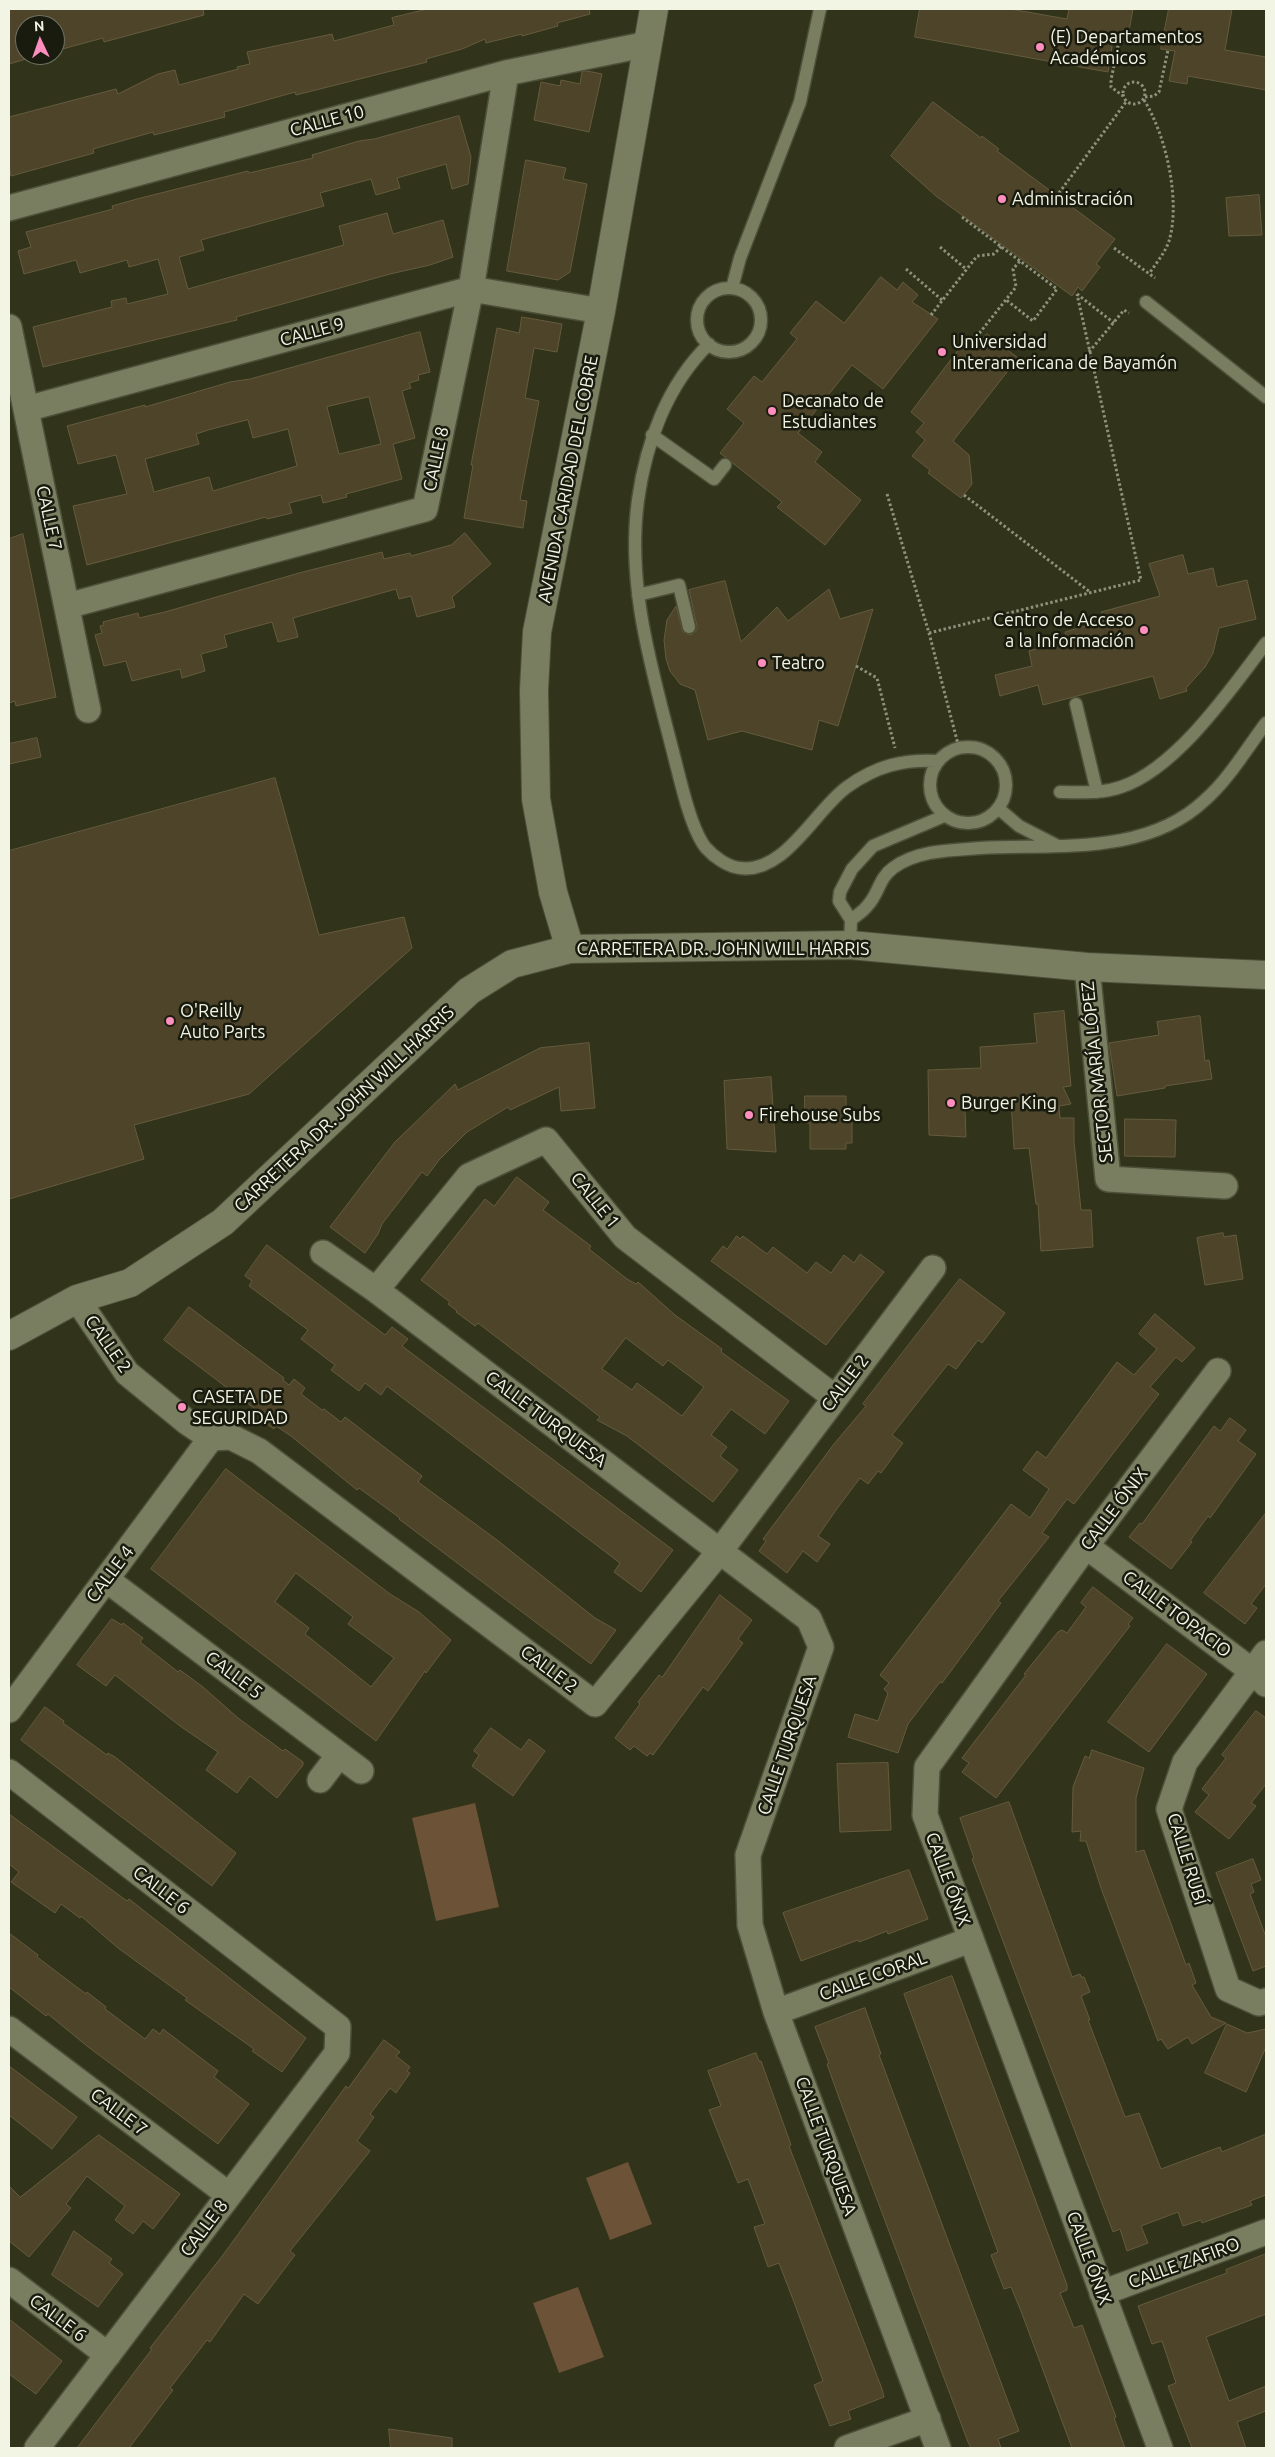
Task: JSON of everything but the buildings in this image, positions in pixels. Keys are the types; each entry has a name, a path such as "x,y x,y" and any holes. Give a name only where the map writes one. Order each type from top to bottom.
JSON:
{"street":[{"name":"AVENIDA CARIDAD DEL COBRE","path":"570,949 553,892 536,798 534,690 538,632 601,311 654,9"},
{"name":"CALLE 10","path":"9,208 506,73 648,44"},
{"name":"CALLE 8","path":"67,606 426,509 471,289 506,73"},
{"name":"CALLE 9","path":"26,409 471,289 601,311"},
{"name":"CALLE 7","path":"9,327 88,710"},
{"name":"CARRETERA DR. JOHN WILL HARRIS","path":"9,1336 77,1298 130,1283 223,1222 469,991 512,964 570,949 851,933 1087,967 1266,975"},
{"name":"SECTOR MARÍA LÓPEZ","path":"1087,967 1108,1179 1225,1186"},
{"name":"CALLE 1","path":"376,1290 469,1176 546,1140 625,1237 834,1397"},
{"name":"CALLE TURQUESA","path":"323,1253 376,1290 809,1619 821,1647 748,1855 750,1926 776,2012 938,2448"},
{"name":"CALLE 2","path":"77,1298 127,1373 187,1422 211,1438 231,1436 258,1450 595,1704 720,1550 933,1268"},
{"name":"CALLE ÓNIX","path":"1160,2448 925,1815 927,1767 1086,1546 1218,1371"},
{"name":"CALLE 4","path":"9,1710 211,1438"},
{"name":"CALLE TOPACIO","path":"1086,1546 1262,1669"},
{"name":"CALLE 5","path":"107,1580 361,1772"},
{"name":"CALLE RUBÍ","path":"1262,1669 1184,1762 1169,1809 1228,1989 1259,2003 1266,2001"},
{"path":"320,1780 339,1755"},
{"name":"CALLE 6","path":"9,1772 314,2008"},
{"name":"CALLE CORAL","path":"776,2012 970,1940"},
{"name":"CALLE 8","path":"37,2448 337,2053 338,2027 314,2008"},
{"name":"CALLE 7","path":"9,2029 229,2195"},
{"name":"CALLE ZAFIRO","path":"1102,2293 1266,2232"},
{"name":"CALLE 6","path":"9,2280 108,2355"},
{"path":"847,2448 928,2419"}],"lane":[{"path":"732,288 740,258 800,102 820,9"},
{"path":"732,288 741,290 756,303 761,317 759,332 746,347 737,351 722,350 708,344 698,327 700,308 713,292 732,288"},
{"path":"1146,302 1266,397"},
{"path":"708,344 693,359 666,404 652,435 644,462 638,502 634,556 638,595 651,665 681,783 700,838 716,857 740,868 764,866 784,852 845,788 863,777 907,760 938,761"},
{"path":"652,435 714,479 725,464"},
{"path":"638,595 679,585 689,627"},
{"path":"1060,792 1097,792 1120,787 1141,777 1159,764 1201,725 1266,643"},
{"path":"1076,704 1097,792"},
{"path":"851,933 884,878 893,868 908,860 927,854 957,849 1058,846 1120,841 1172,824 1206,800 1266,723"},
{"path":"959,748 980,748 992,754 1001,764 1006,776 1007,790 998,808 983,821 970,824 956,822 944,816 935,806 930,793 930,780 938,761 942,756 959,748"},
{"path":"998,808 1019,826 1058,846"},
{"path":"851,933 840,901 840,892 852,869 873,846 888,838 944,816"}],"path":[{"path":"1119,41 1111,80 1112,87 1123,96 1126,102 1132,105 1159,92 1168,50"},
{"path":"1123,96 1123,89 1127,84 1134,82 1144,88 1144,99 1153,116 1168,167 1172,204 1168,241 1149,274"},
{"path":"1059,193 1126,102"},
{"path":"962,217 1057,289 1033,321 1005,299"},
{"path":"932,315 977,256 994,254 1002,246"},
{"path":"940,247 966,269"},
{"path":"1114,248 1155,278"},
{"path":"970,345 1016,287 1013,269 1020,261"},
{"path":"906,270 942,300"},
{"path":"929,633 1141,580 1077,294 1114,323"},
{"path":"1089,352 1124,310 1129,313"},
{"path":"887,494 929,633 959,748"},
{"path":"964,495 1090,592"},
{"path":"856,666 877,678 899,763"}],"shaded area":[{"path":"475,1803 499,1907 436,1921 412,1818"},
{"path":"628,2162 652,2224 610,2240 586,2178"},
{"path":"578,2287 604,2357 559,2373 533,2303"}],"place":[{"name":"(E) Departamentos Académicos","path":"1040,47"},
{"name":"Administración","path":"1002,199"},
{"name":"Universidad Interamericana de Bayamón","path":"942,352"},
{"name":"Decanato de Estudiantes","path":"772,411"},
{"name":"Centro de Acceso a la Información","path":"1144,630"},
{"name":"Teatro","path":"762,663"},
{"name":"O'Reilly Auto Parts","path":"170,1021"},
{"name":"Burger King","path":"951,1103"},
{"name":"Firehouse Subs","path":"749,1115"},
{"name":"CASETA DE SEGURIDAD","path":"182,1407"}]}
